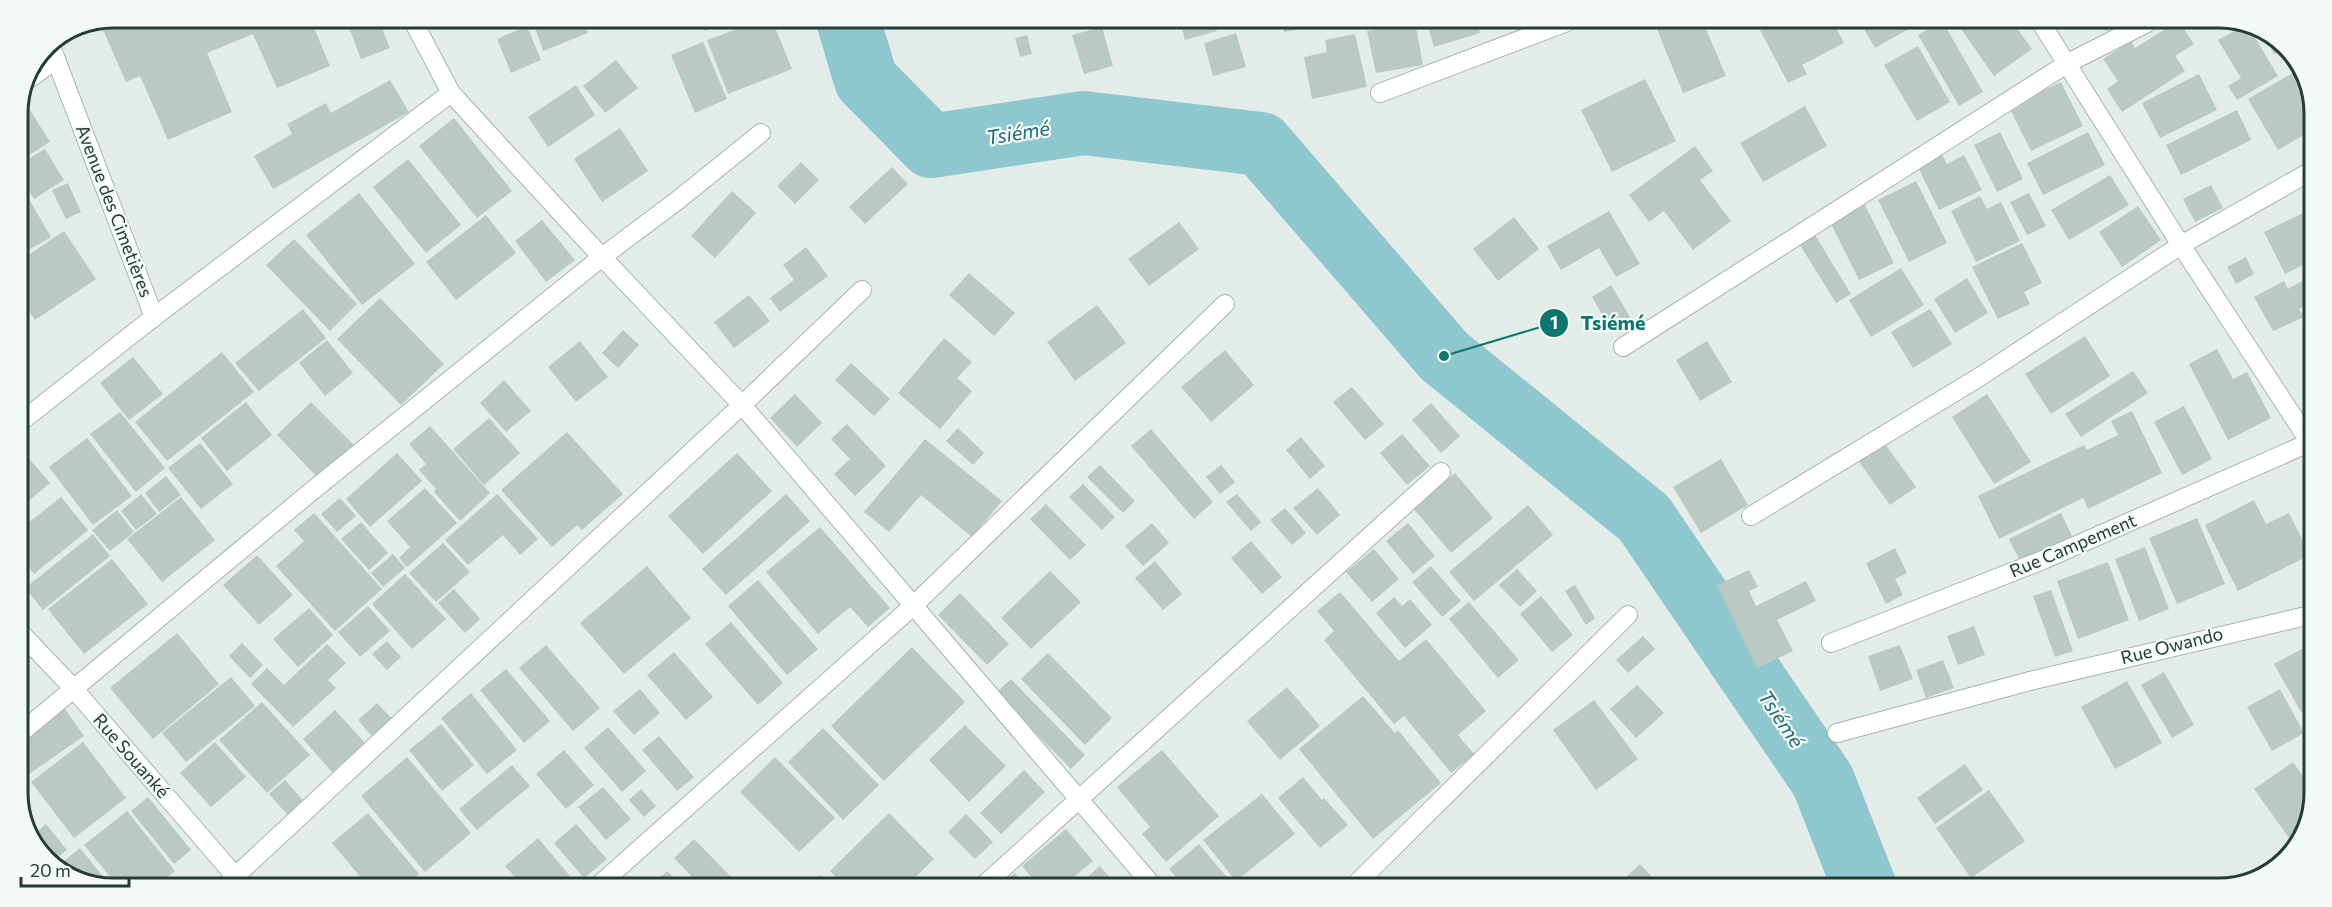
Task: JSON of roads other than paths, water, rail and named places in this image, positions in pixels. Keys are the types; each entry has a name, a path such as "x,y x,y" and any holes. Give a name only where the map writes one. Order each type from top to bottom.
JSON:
{"street":[{"path":"417,28 451,93 742,405 1146,878"},
{"path":"1380,93 1551,28"},
{"path":"2044,28 2181,245 2303,432"},
{"path":"1623,347 2068,63 2137,28"},
{"name":"Avenue des Cimetières","path":"28,416 154,317 54,53"},
{"path":"154,317 451,93"},
{"path":"29,726 602,256 678,200 761,133"},
{"path":"1751,516 1981,376 2181,245 2303,176"},
{"path":"239,878 862,290"},
{"path":"607,878 914,605 1225,304"},
{"name":"Rue Campement","path":"1831,643 2043,560 2303,446"},
{"path":"992,878 1441,472"},
{"path":"1362,878 1628,615"},
{"name":"Rue Owando","path":"1837,733 2034,680 2304,616"},
{"name":"Rue Souanké","path":"29,641 73,688 232,878"}],"waterway":[{"name":"Tsiémé","path":"850,28 866,80 931,146 1084,123 1261,144 1444,356 1644,518 1823,781 1861,878"}],"place":[{"name":"Tsiémé","path":"1444,356"}]}
